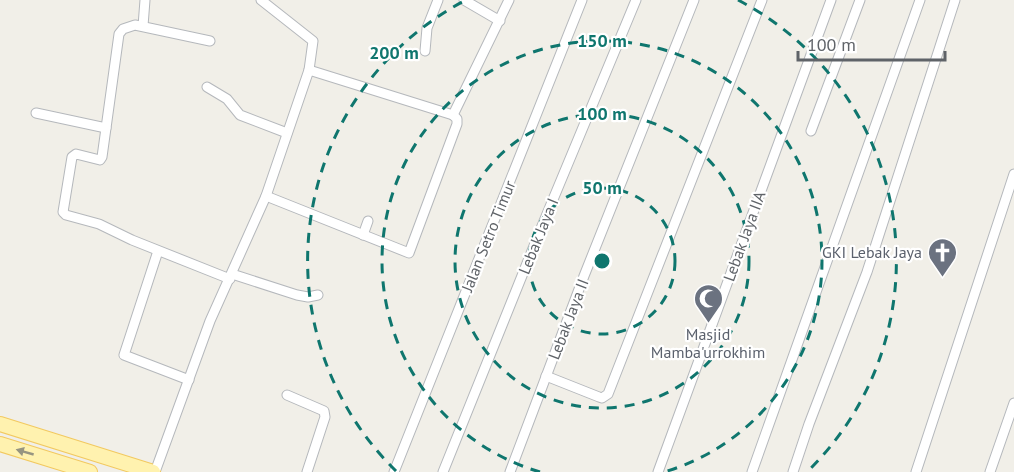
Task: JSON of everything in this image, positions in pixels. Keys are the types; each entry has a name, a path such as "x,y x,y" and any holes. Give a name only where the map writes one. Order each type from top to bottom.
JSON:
{"main road":[{"path":"0,424 154,472"},
{"path":"48,458 54,450 52,441"},
{"path":"0,444 84,470"},
{"path":"83,450 77,460 84,470"}],"street":[{"path":"143,26 146,0"},
{"path":"154,472 210,321 266,196 309,70 313,41 261,0"},
{"path":"425,51 427,28 438,0"},
{"path":"464,0 500,21"},
{"path":"453,115 509,0"},
{"name":"Jalan Setro Timur","path":"394,472 582,0"},
{"name":"Lebak Jaya I","path":"443,472 636,0"},
{"name":"Lebak Jaya II","path":"510,472 593,254 694,0"},
{"path":"546,376 602,398 608,394 762,0"},
{"name":"Lebak Jaya IIA","path":"658,472 831,0"},
{"path":"811,131 860,0"},
{"path":"752,472 920,0"},
{"path":"793,472 867,272 955,0"},
{"path":"210,41 143,26 131,25 123,29 120,34 102,159 76,154 72,157 63,213 107,227 158,251 231,276 297,296 318,295"},
{"path":"266,196 408,254 457,124 458,119 453,115 309,70"},
{"path":"207,87 227,99 240,115 288,133"},
{"path":"36,113 106,128"},
{"path":"916,472 1014,174"},
{"path":"363,235 368,221"},
{"path":"158,251 124,355 189,380"},
{"path":"287,394 324,411 325,417 307,472"},
{"path":"990,472 1014,403"}],"place":[{"name":"GKI Lebak Jaya","path":"943,278"},
{"name":"Masjid Mamba'urrokhim","path":"708,324"}]}
